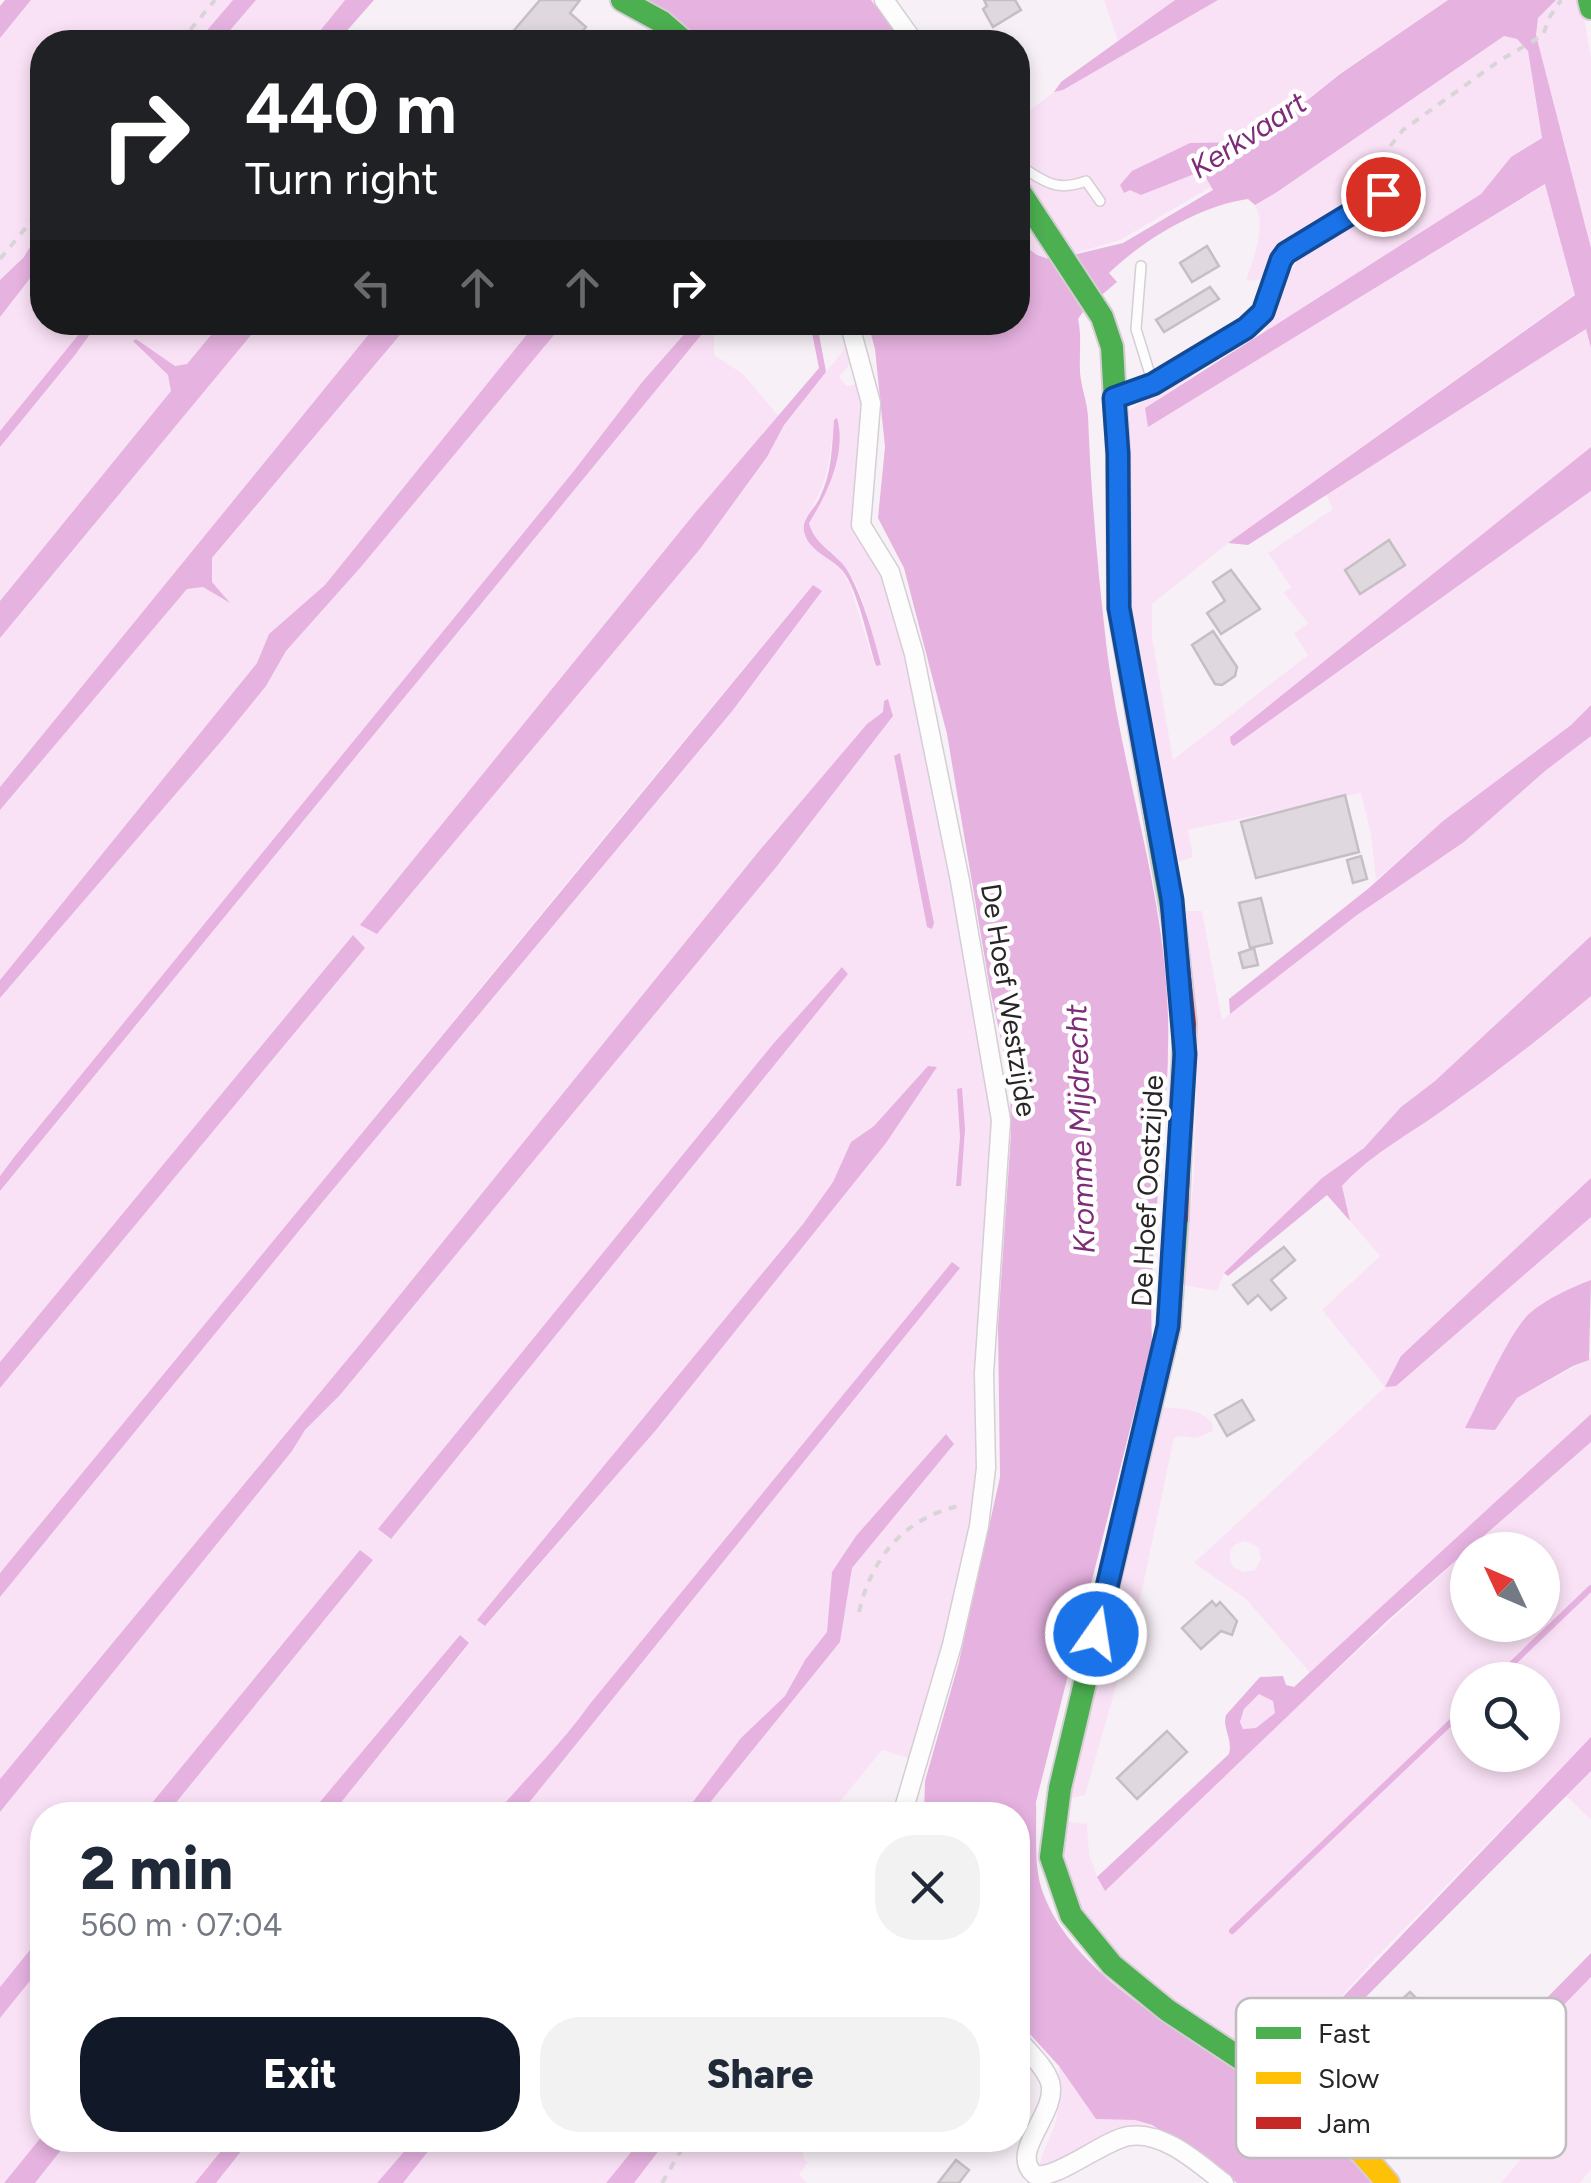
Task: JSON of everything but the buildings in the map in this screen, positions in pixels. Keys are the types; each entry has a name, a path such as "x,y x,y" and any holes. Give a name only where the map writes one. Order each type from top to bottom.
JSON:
{"street":[{"path":"622,0 671,30"},
{"path":"884,0 905,30"},
{"path":"1030,208 1102,317 1112,348 1114,398"},
{"name":"De Hoef Westzijde","path":"852,335 870,403 861,525 890,572 914,654 960,881 1001,1120 984,1373 986,1468 979,1526 952,1645 906,1802"},
{"name":"De Hoef Oostzijde","path":"1114,398 1119,608 1172,900 1185,1024 1181,1137 1168,1326 1051,1814 1048,1852 1059,1897 1101,1954 1139,1988 1236,2053"},
{"path":"1030,2053 1051,2084 1050,2103 1030,2142"},
{"path":"1026,2152 1030,2172 1051,2179 1102,2147 1130,2136 1166,2142 1224,2183"},
{"name":"De Hoef Oostzijde","path":"1371,2158 1388,2183"}],"lane":[{"path":"1030,172 1051,185 1068,188 1086,181 1100,201"},
{"path":"1114,398 1153,384 1246,328 1263,312 1286,253 1383,194"},
{"path":"1141,266 1136,328 1153,384"}],"path":[{"path":"190,30 216,0"},
{"path":"1361,206 1380,160 1403,130 1543,36 1561,0"},
{"path":"0,259 30,223"},
{"path":"859,1612 866,1582 896,1538 930,1514 956,1506"},
{"path":"662,2183 681,2152"}],"shaded area":[{"path":"31,0 233,0 207,30 30,30 30,247 0,280 0,38"},
{"path":"256,0 345,0 321,30 230,30"},
{"path":"1104,0 1175,0 1118,41"},
{"path":"1218,0 1448,0 1340,73 1265,134 1242,142 1190,143 1130,189 1141,195 1194,171 1202,171 1211,187 1120,240 1072,254 1030,190 1030,110"},
{"path":"1556,0 1581,0 1591,58 1591,248 1536,35 1538,18"},
{"path":"1504,36 1517,39 1528,51 1542,138 1511,157 1481,194 1264,332 1275,298 1296,263 1285,237 1272,257 1266,279 1246,281 1259,233 1255,205"},
{"path":"1546,184 1575,294 1228,543 1152,604 1152,637 1173,760 1308,655 1294,634 1308,623 1284,593 1291,587 1268,553 1333,509 1326,495 1587,328 1591,348 1591,447 1230,738 1231,744 1367,652 1591,491 1591,705 1571,725 1443,821 1376,880 1361,793 1188,830 1193,857 1175,863 1124,583 1127,412 1189,370 1192,377 1145,408 1149,426"},
{"path":"1030,223 1052,260 1030,250"},
{"path":"30,278 30,335 78,335 0,431 0,317"},
{"path":"89,335 211,335 189,363 175,366 134,340 168,375 171,391 0,601 0,447"},
{"path":"251,335 368,335 0,787 0,638"},
{"path":"400,335 527,335 325,586 269,634 257,663 0,980 0,810 187,589 203,587 227,600 212,582 212,559"},
{"path":"554,335 684,335 0,1176 0,998 223,739 266,686 286,651"},
{"path":"701,335 714,335 714,355 743,374 780,418 695,513 376,934 700,549 767,457 784,425 850,342 854,359 839,377 846,386 858,384 863,398 853,524 887,583 918,687 998,1108 986,1469 950,1631 912,1759 882,1750 840,1802 711,1802 840,1642 852,1568 954,1444 832,1572 827,1632 805,1660 785,1696 741,1738 693,1802 529,1802 959,1269 952,1262 567,1734 507,1802 341,1802 469,1644 460,1635 320,1802 177,1802 373,1560 361,1551 153,1802 30,1802 30,1950 0,1987 0,1812 305,1430 340,1395 777,866 893,716 888,700 883,712 867,725 759,851 361,1343 0,1779 0,1597 320,1205 733,710 822,592 813,585 0,1573 0,1388 364,948 352,936 0,1362 0,1191","holes":["834,420 828,486 809,523 856,586 875,642 880,665 875,666 849,583 842,570 811,545 805,519 823,484","900,754 934,923 927,926 894,757","842,967 848,974 390,1539 379,1529 773,1044","936,1067 886,1143 656,1430 486,1626 478,1620 803,1224 833,1182 851,1142 874,1126"]},
{"path":"1591,736 1591,936 1435,1081 1401,1107 1364,1148 1322,1178 1224,1273 1217,1291 1183,1285 1194,1176 1197,1031 1182,911 1202,911 1222,1020 1357,915 1464,842"},
{"path":"1591,996 1591,1178 1401,1356 1396,1385 1591,1217 1591,1280 1541,1306 1525,1321 1508,1355 1495,1430 1517,1398 1591,1358 1591,1414 1463,1532 1450,1532 1450,1544 1310,1673 1246,1599 1194,1563 1385,1387 1322,1310 1380,1256 1350,1221 1342,1185 1375,1156 1515,1057","holes":["1245,1541 1259,1548 1261,1559 1255,1570 1243,1572 1233,1567 1229,1555 1234,1545"]},
{"path":"1159,1407 1200,1414 1212,1422 1213,1431 1196,1438 1174,1438 1138,1609 1085,1795 1068,1799"},
{"path":"1591,1442 1591,1737 1560,1769 1560,1662 1450,1662 1450,1772 1557,1772 1340,1998 1236,1998 1236,2051 1146,1984 1088,1926 1068,1896 1058,1867 1063,1821 1087,1824 1089,1854 1101,1886 1450,1566 1450,1642 1560,1642 1560,1532 1488,1532"},
{"path":"1260,1694 1273,1701 1275,1713 1256,1728 1243,1729 1240,1723 1244,1709"},
{"path":"1591,1771 1591,1820 1566,1796"},
{"path":"1591,1977 1591,2169 1580,2183 1501,2183 1522,2158 1566,2158 1566,2002"},
{"path":"30,1981 30,2151 4,2183 0,2183 0,2018"},
{"path":"1059,2066 1096,2119 1135,2120 1157,2128 1122,2132 1039,2170 1057,2117"},
{"path":"60,2152 220,2152 195,2183 35,2183"},
{"path":"241,2152 404,2152 377,2183 216,2183"},
{"path":"428,2152 631,2152 606,2183 403,2183"},
{"path":"658,2152 802,2152 808,2162 799,2175 807,2183 634,2183"}],"water":[{"path":"5,0 31,0 0,38 0,6"},
{"path":"233,0 256,0 230,30 207,30"},
{"path":"345,0 374,0 348,30 321,30"},
{"path":"647,0 871,0 895,30 688,30"},
{"path":"1175,0 1218,0 1054,92 1061,82"},
{"name":"Kromme Mijdrecht","path":"1448,0 1556,0 1538,18 1536,35 1591,248 1591,348 1586,329 1248,545 1228,543 1575,295 1545,184 1148,427 1145,408 1481,194 1511,157 1542,138 1528,51 1517,39 1504,36 1255,205 1248,199 1211,208 1138,248 1109,273 1117,282 1078,319 1107,651 1159,924 1168,1057 1153,1260 1152,1342 1036,1802 1037,1860 1043,1893 1055,1918 1089,1961 1132,1998 1236,2071 1236,2158 1348,2158 1373,2183 1237,2183 1152,2125 1135,2120 1096,2119 1059,2066 1030,2034 1030,1802 924,1802 925,1781 959,1662 1000,1477 998,1326 1011,1134 1010,1080 990,989 947,734 904,568 878,518 885,447 871,335 1030,335 1030,250 1052,260 1123,243 1213,190 1202,171 1141,195 1130,190 1124,193 1120,185 1132,171 1190,143 1242,142 1265,134 1340,74"},
{"path":"30,247 30,278 0,317 0,280"},
{"path":"78,335 89,335 0,447 0,431"},
{"path":"211,335 251,335 0,638 0,601 171,391 168,375 133,341 136,339 175,366 187,364"},
{"path":"368,335 400,335 212,558 212,582 230,603 203,587 187,589 0,810 0,787"},
{"path":"527,335 554,335 286,651 266,686 223,739 0,998 0,980 257,663 269,634 325,585"},
{"path":"684,335 701,335 0,1191 0,1176 15,1156"},
{"path":"812,335 819,335 826,372 784,425 767,457 700,549 377,934 360,925 695,513 819,368"},
{"path":"837,418 837,459 809,523 816,538 844,566 854,584 878,653 881,665 876,666 848,579 810,544 804,531 805,521 827,478"},
{"path":"1591,447 1591,491 1234,746 1231,744 1230,737"},
{"path":"813,585 822,591 733,710 320,1205 0,1597 0,1573"},
{"path":"888,699 893,716 777,866 340,1395 305,1430 0,1812 0,1779 361,1343 759,851 867,724 883,712 884,701"},
{"path":"1591,705 1591,736 1464,842 1357,915 1230,1014 1229,999 1369,888 1443,821 1571,725"},
{"path":"900,753 934,923 932,929 927,927 894,756"},
{"path":"353,935 365,948 0,1388 0,1362"},
{"path":"1591,936 1591,996 1495,1072 1352,1175 1342,1186 1350,1221 1327,1195 1228,1276 1224,1273 1322,1178 1364,1148 1401,1107 1435,1081"},
{"path":"842,967 848,974 391,1539 378,1529 773,1044"},
{"path":"928,1066 937,1067 886,1143 656,1430 485,1626 477,1620 803,1224 833,1182 851,1142 874,1126"},
{"path":"962,1088 965,1129 961,1186 956,1186 960,1137 957,1089"},
{"path":"1591,1178 1591,1217 1396,1386 1385,1387 1401,1356"},
{"path":"952,1262 960,1268 529,1802 507,1802"},
{"path":"1591,1280 1589,1360 1517,1398 1495,1430 1465,1428 1522,1322 1552,1298"},
{"path":"1591,1414 1591,1442 1488,1532 1463,1532"},
{"path":"946,1434 954,1444 852,1568 840,1642 711,1802 693,1802 741,1738 785,1696 805,1660 827,1632 832,1572 856,1536"},
{"path":"1450,1544 1450,1566 1105,1891 1097,1877 1229,1754 1226,1715 1260,1677 1283,1676 1286,1685 1294,1687","holes":["1259,1694 1273,1701 1275,1713 1256,1728 1243,1729 1240,1722 1244,1709"]},
{"path":"360,1550 373,1560 177,1802 153,1802"},
{"path":"460,1635 469,1643 341,1802 320,1802"},
{"path":"1591,1737 1591,1771 1365,1998 1342,1998"},
{"path":"30,1950 30,1981 0,2018 0,1987"},
{"path":"1591,1953 1591,1977 1566,2003 1566,1998 1547,1998"},
{"path":"30,2151 60,2152 35,2183 4,2183"},
{"path":"220,2152 241,2152 216,2183 195,2183"},
{"path":"404,2152 428,2152 403,2183 377,2183"},
{"path":"631,2152 658,2152 634,2183 606,2183"}],"waterway":[{"path":"1514,1662 1591,1588"},
{"path":"1232,1931 1450,1723"}],"traffic: fast":[{"path":"622,0 671,30"},
{"path":"1589,0 1591,8"},
{"path":"1030,207 1102,317 1112,347 1118,454 1119,608 1175,930"},
{"path":"1177,1218 1169,1327 1060,1788 1051,1857 1071,1915 1112,1965 1167,2010 1236,2056"}],"traffic: slow":[{"path":"1366,2158 1388,2183"}],"traffic: jam":[{"path":"1175,930 1185,1024 1177,1218"}],"route":[{"path":"1096,1634 1168,1326 1185,1054 1172,900 1119,608 1114,398 1153,384 1246,328 1263,312 1286,253 1383,194"}],"water label":[{"name":"Kerkvaart","path":"1248,135"}]}
